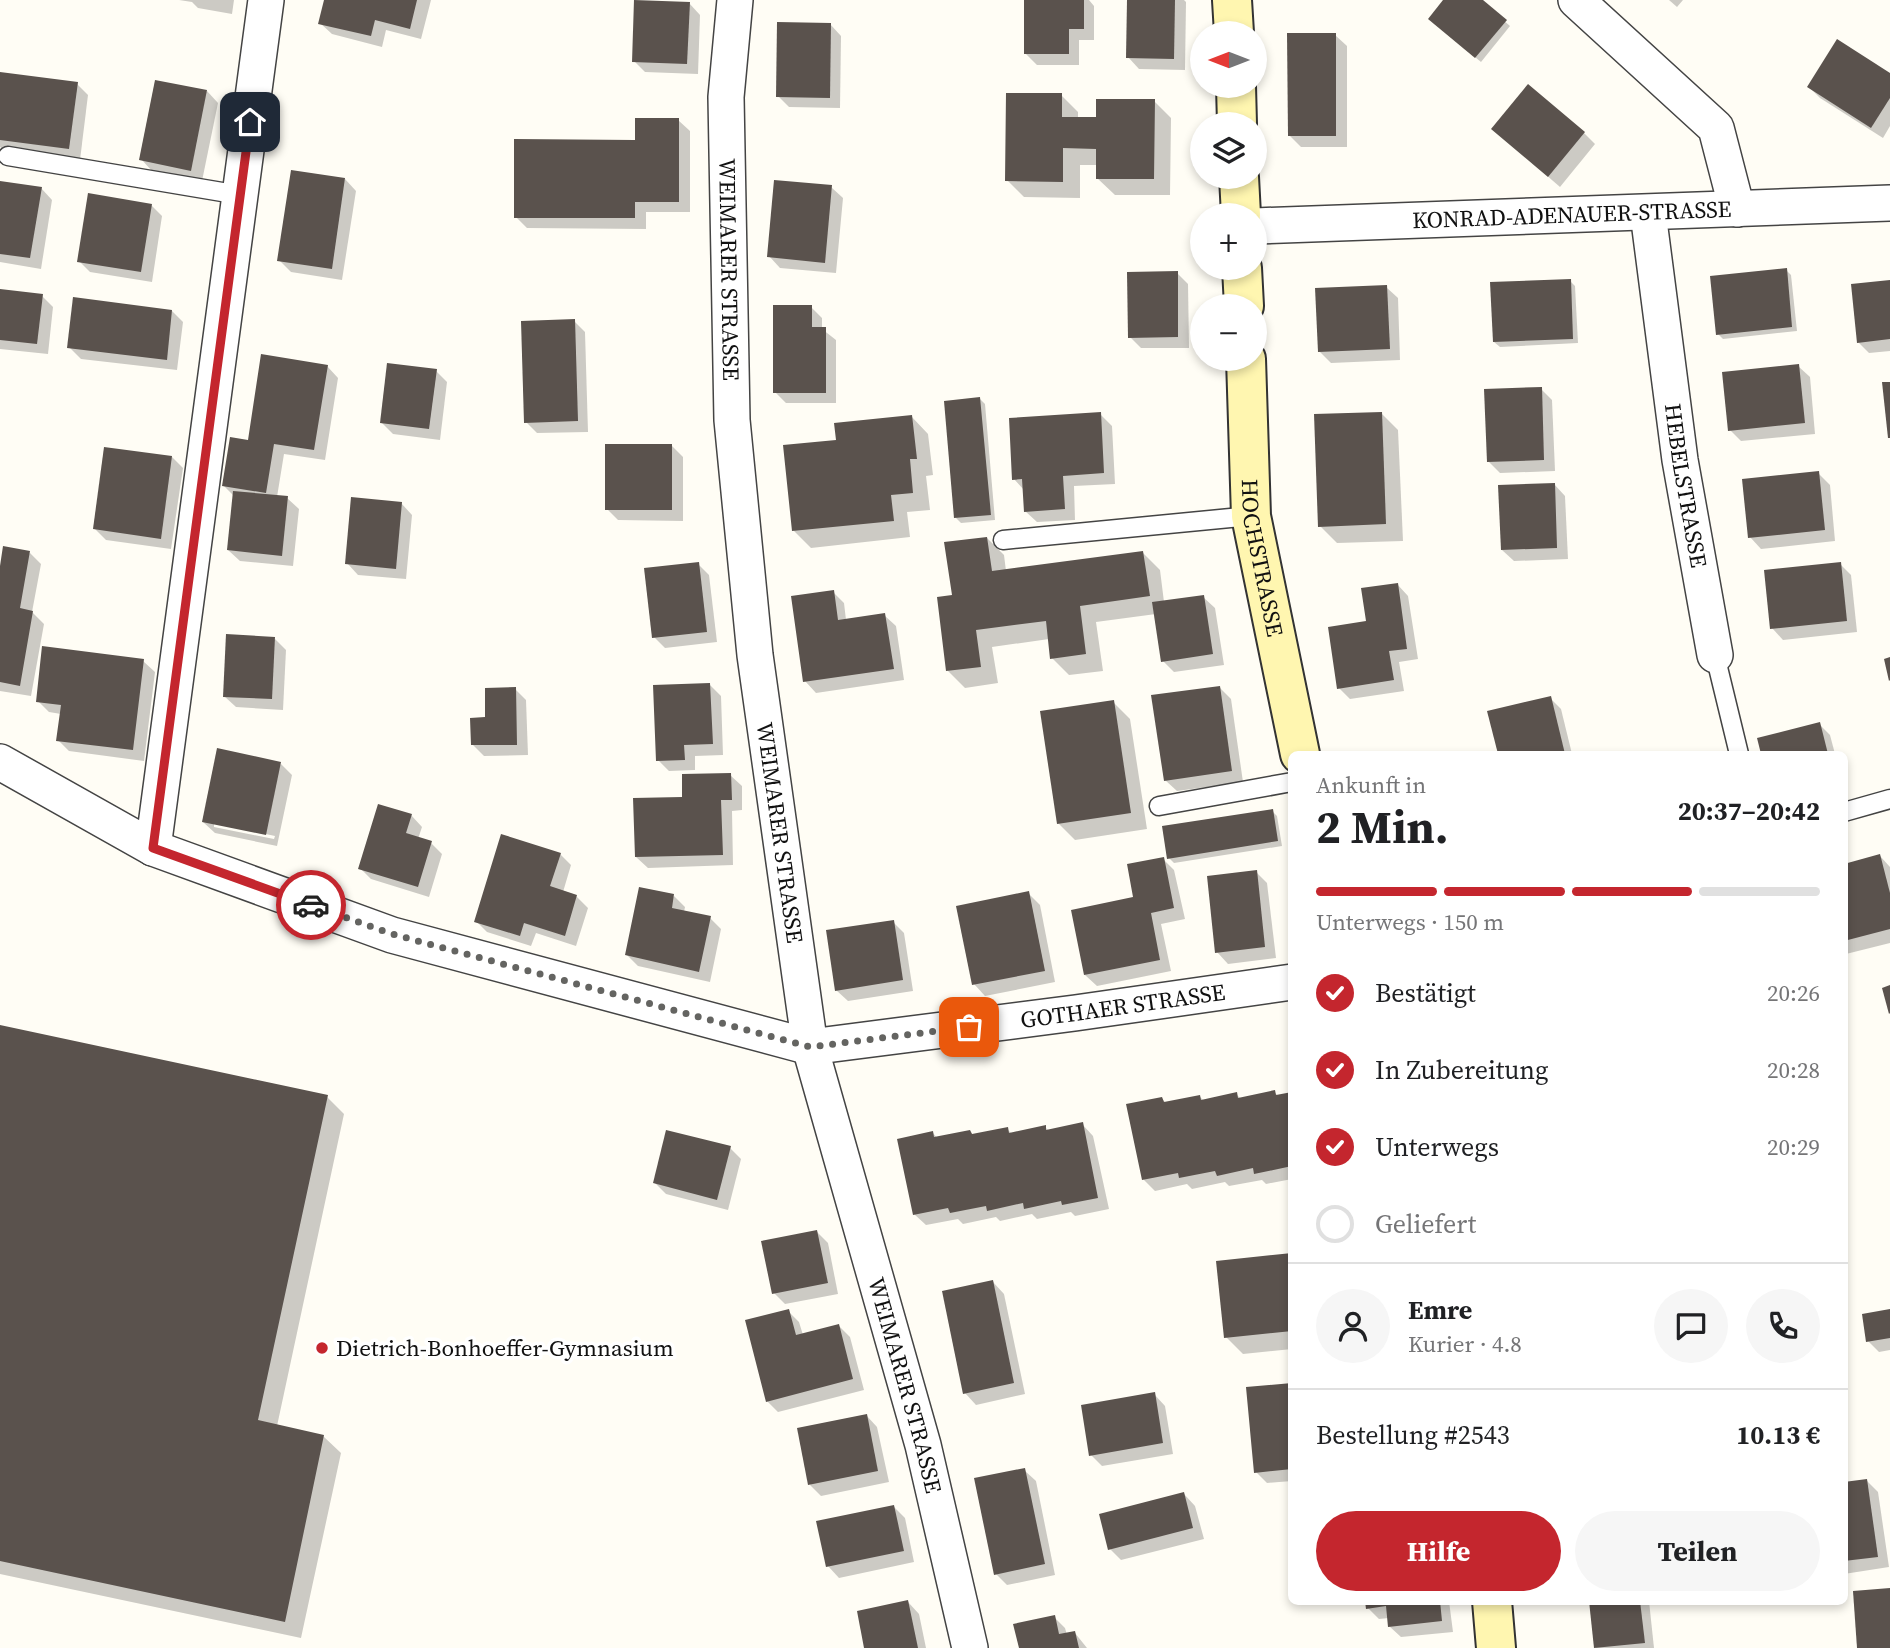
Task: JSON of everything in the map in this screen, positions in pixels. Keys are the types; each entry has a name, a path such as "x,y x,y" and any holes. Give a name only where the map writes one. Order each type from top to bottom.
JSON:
{"street":[{"path":"153,848 266,0"},
{"name":"WEIMARER STRASSE","path":"735,0 726,97 733,420 755,654 810,1047 923,1445 970,1648"},
{"path":"1232,0 1233,21"},
{"path":"1576,0 1716,128 1737,209"},
{"name":"KONRAD-ADENAUER-STRASSE","path":"1267,226 1890,204"},
{"name":"HEBELSTRASSE","path":"1648,213 1679,460 1714,655"},
{"name":"HOCHSTRASSE","path":"1245,371 1251,516 1299,751"},
{"name":"GOTHAER STRASSE","path":"0,762 153,848 392,934 810,1047 1288,983"},
{"path":"1492,1605 1496,1648"}],"lane":[{"path":"8,156 240,195"},
{"path":"1003,540 1251,516"},
{"name":"HEBELSTRASSE","path":"1714,655 1738,751"},
{"path":"1159,806 1288,783"},
{"path":"1848,811 1890,799"}],"building":[{"path":"324,0 417,0 410,29 375,20 371,36 318,24"},
{"path":"634,0 690,2 687,64 632,62"},
{"path":"1024,0 1084,0 1084,29 1069,29 1069,54 1024,54"},
{"path":"1127,0 1175,0 1174,59 1126,58"},
{"path":"1443,0 1483,0 1507,20 1475,58 1428,19"},
{"path":"777,22 831,23 830,98 776,97"},
{"path":"1287,33 1336,33 1336,136 1288,136"},
{"path":"1837,39 1890,73 1890,98 1871,128 1807,87"},
{"path":"0,72 78,82 69,149 0,140"},
{"path":"155,80 207,90 191,171 139,160"},
{"path":"1528,84 1585,132 1548,177 1491,129"},
{"path":"1006,93 1062,93 1062,117 1096,117 1096,99 1155,99 1154,179 1096,179 1096,149 1063,148 1063,182 1005,181"},
{"path":"635,118 679,118 679,202 635,202 635,218 514,218 514,139 635,140"},
{"path":"291,170 345,178 332,269 277,261"},
{"path":"774,180 832,185 825,263 767,257"},
{"path":"0,181 42,187 30,258 0,254"},
{"path":"88,193 152,204 141,272 77,262"},
{"path":"1787,268 1792,327 1716,335 1710,276"},
{"path":"1178,271 1178,337 1128,338 1127,272"},
{"path":"1571,279 1573,339 1493,342 1490,282"},
{"path":"1890,280 1890,339 1857,343 1851,284"},
{"path":"1387,285 1390,349 1318,352 1315,288"},
{"path":"0,289 43,294 37,344 0,340"},
{"path":"73,297 172,310 167,360 67,348"},
{"path":"773,305 812,305 812,327 826,327 826,393 773,393"},
{"path":"575,319 578,421 524,423 521,321"},
{"path":"261,354 328,365 314,450 274,444 266,493 222,486 230,437 248,440"},
{"path":"387,363 437,369 429,429 380,423"},
{"path":"1799,364 1805,423 1728,431 1722,372"},
{"path":"1882,382 1890,382 1890,438 1888,438"},
{"path":"1542,387 1544,460 1487,462 1484,389"},
{"path":"980,397 991,515 954,518 944,401"},
{"path":"1101,412 1104,473 1063,476 1065,509 1024,512 1022,479 1012,480 1009,418"},
{"path":"1382,412 1386,524 1318,527 1314,414"},
{"path":"912,415 917,459 910,459 913,493 891,495 894,521 792,531 783,445 836,440 834,423"},
{"path":"605,444 672,444 672,510 605,510"},
{"path":"104,447 172,456 161,539 93,529"},
{"path":"1819,471 1825,530 1748,538 1742,479"},
{"path":"1555,483 1557,548 1501,550 1498,485"},
{"path":"233,491 288,496 282,556 227,550"},
{"path":"351,497 402,502 396,569 345,564"},
{"path":"987,537 992,571 1143,551 1150,596 1080,606 1086,654 1050,659 1046,621 976,630 981,667 946,671 937,597 952,595 944,542"},
{"path":"3,546 30,551 20,608 33,611 20,686 0,682 0,566"},
{"path":"699,562 707,632 652,638 644,568"},
{"path":"1841,562 1847,621 1770,629 1764,570"},
{"path":"1398,583 1407,649 1389,651 1394,680 1337,689 1328,627 1366,621 1361,588"},
{"path":"834,590 838,620 885,613 894,669 803,682 791,596"},
{"path":"1204,595 1213,654 1161,662 1152,602"},
{"path":"226,634 275,637 272,699 223,697"},
{"path":"42,646 144,659 133,750 56,741 61,705 36,702"},
{"path":"1890,657 1890,680 1889,681 1884,659"},
{"path":"710,683 713,744 684,745 685,760 656,761 653,685"},
{"path":"1220,686 1232,771 1164,781 1151,695"},
{"path":"516,687 517,745 471,745 470,718 485,717 485,688"},
{"path":"1551,696 1564,751 1497,751 1487,711"},
{"path":"1114,700 1131,813 1057,824 1040,711"},
{"path":"1820,722 1827,751 1760,751 1757,738"},
{"path":"217,748 281,762 266,835 202,822"},
{"path":"731,773 732,800 721,800 723,855 635,857 633,798 682,797 682,774"},
{"path":"378,804 412,814 406,833 432,841 418,887 358,869"},
{"path":"1273,809 1278,841 1167,859 1162,826"},
{"path":"501,834 561,853 550,886 577,895 565,936 524,923 520,936 474,922"},
{"path":"1880,854 1890,893 1890,929 1848,940 1848,863"},
{"path":"1164,857 1174,908 1151,913 1160,960 1084,975 1071,910 1133,897 1127,864"},
{"path":"1257,870 1265,947 1215,953 1207,876"},
{"path":"639,887 674,894 672,908 711,916 699,972 625,955"},
{"path":"1029,891 1045,971 972,985 956,906"},
{"path":"894,920 903,980 835,991 826,930"},
{"path":"1890,985 1890,1013 1889,1014 1882,988"},
{"path":"0,1025 328,1095 258,1420 324,1435 285,1622 0,1561"},
{"path":"1275,1090 1276,1095 1288,1093 1288,1167 1254,1174 1253,1168 1217,1176 1215,1171 1179,1178 1178,1173 1142,1180 1126,1104 1162,1097 1164,1102 1200,1095 1201,1100 1237,1092 1238,1098"},
{"path":"1083,1122 1098,1198 1062,1205 1061,1201 1024,1209 1023,1203 987,1211 986,1206 950,1213 948,1208 913,1215 897,1139 933,1131 934,1137 970,1130 972,1134 1008,1127 1009,1133 1046,1125 1046,1130"},
{"path":"666,1130 731,1146 717,1200 653,1183"},
{"path":"817,1230 828,1283 772,1294 761,1241"},
{"path":"1288,1253 1288,1331 1224,1338 1216,1261"},
{"path":"993,1280 1014,1383 963,1394 942,1291"},
{"path":"789,1309 796,1335 839,1324 853,1379 766,1402 745,1320"},
{"path":"1890,1309 1890,1338 1866,1342 1862,1314"},
{"path":"1288,1383 1288,1469 1254,1473 1246,1387"},
{"path":"1155,1392 1163,1443 1089,1456 1081,1405"},
{"path":"867,1414 878,1471 808,1485 797,1428"},
{"path":"1025,1468 1045,1564 994,1575 974,1478"},
{"path":"1867,1479 1878,1557 1848,1561 1848,1481"},
{"path":"1184,1492 1193,1528 1108,1550 1099,1514"},
{"path":"894,1505 904,1551 826,1567 816,1521"},
{"path":"1890,1588 1890,1648 1857,1648 1853,1591"},
{"path":"908,1600 918,1648 864,1648 857,1611"},
{"path":"1366,1605 1440,1605 1442,1621 1388,1627 1386,1606 1366,1609"},
{"path":"1589,1605 1640,1605 1645,1643 1594,1648"},
{"path":"1055,1615 1059,1634 1075,1631 1079,1648 1019,1648 1013,1624"}],"way so far":[{"path":"311,905 392,934 810,1047 969,1027"}],"place":[{"name":"Dietrich-Bonhoeffer-Gymnasium","path":"322,1348"}],"route":[{"path":"250,122 153,848 311,905"}]}
